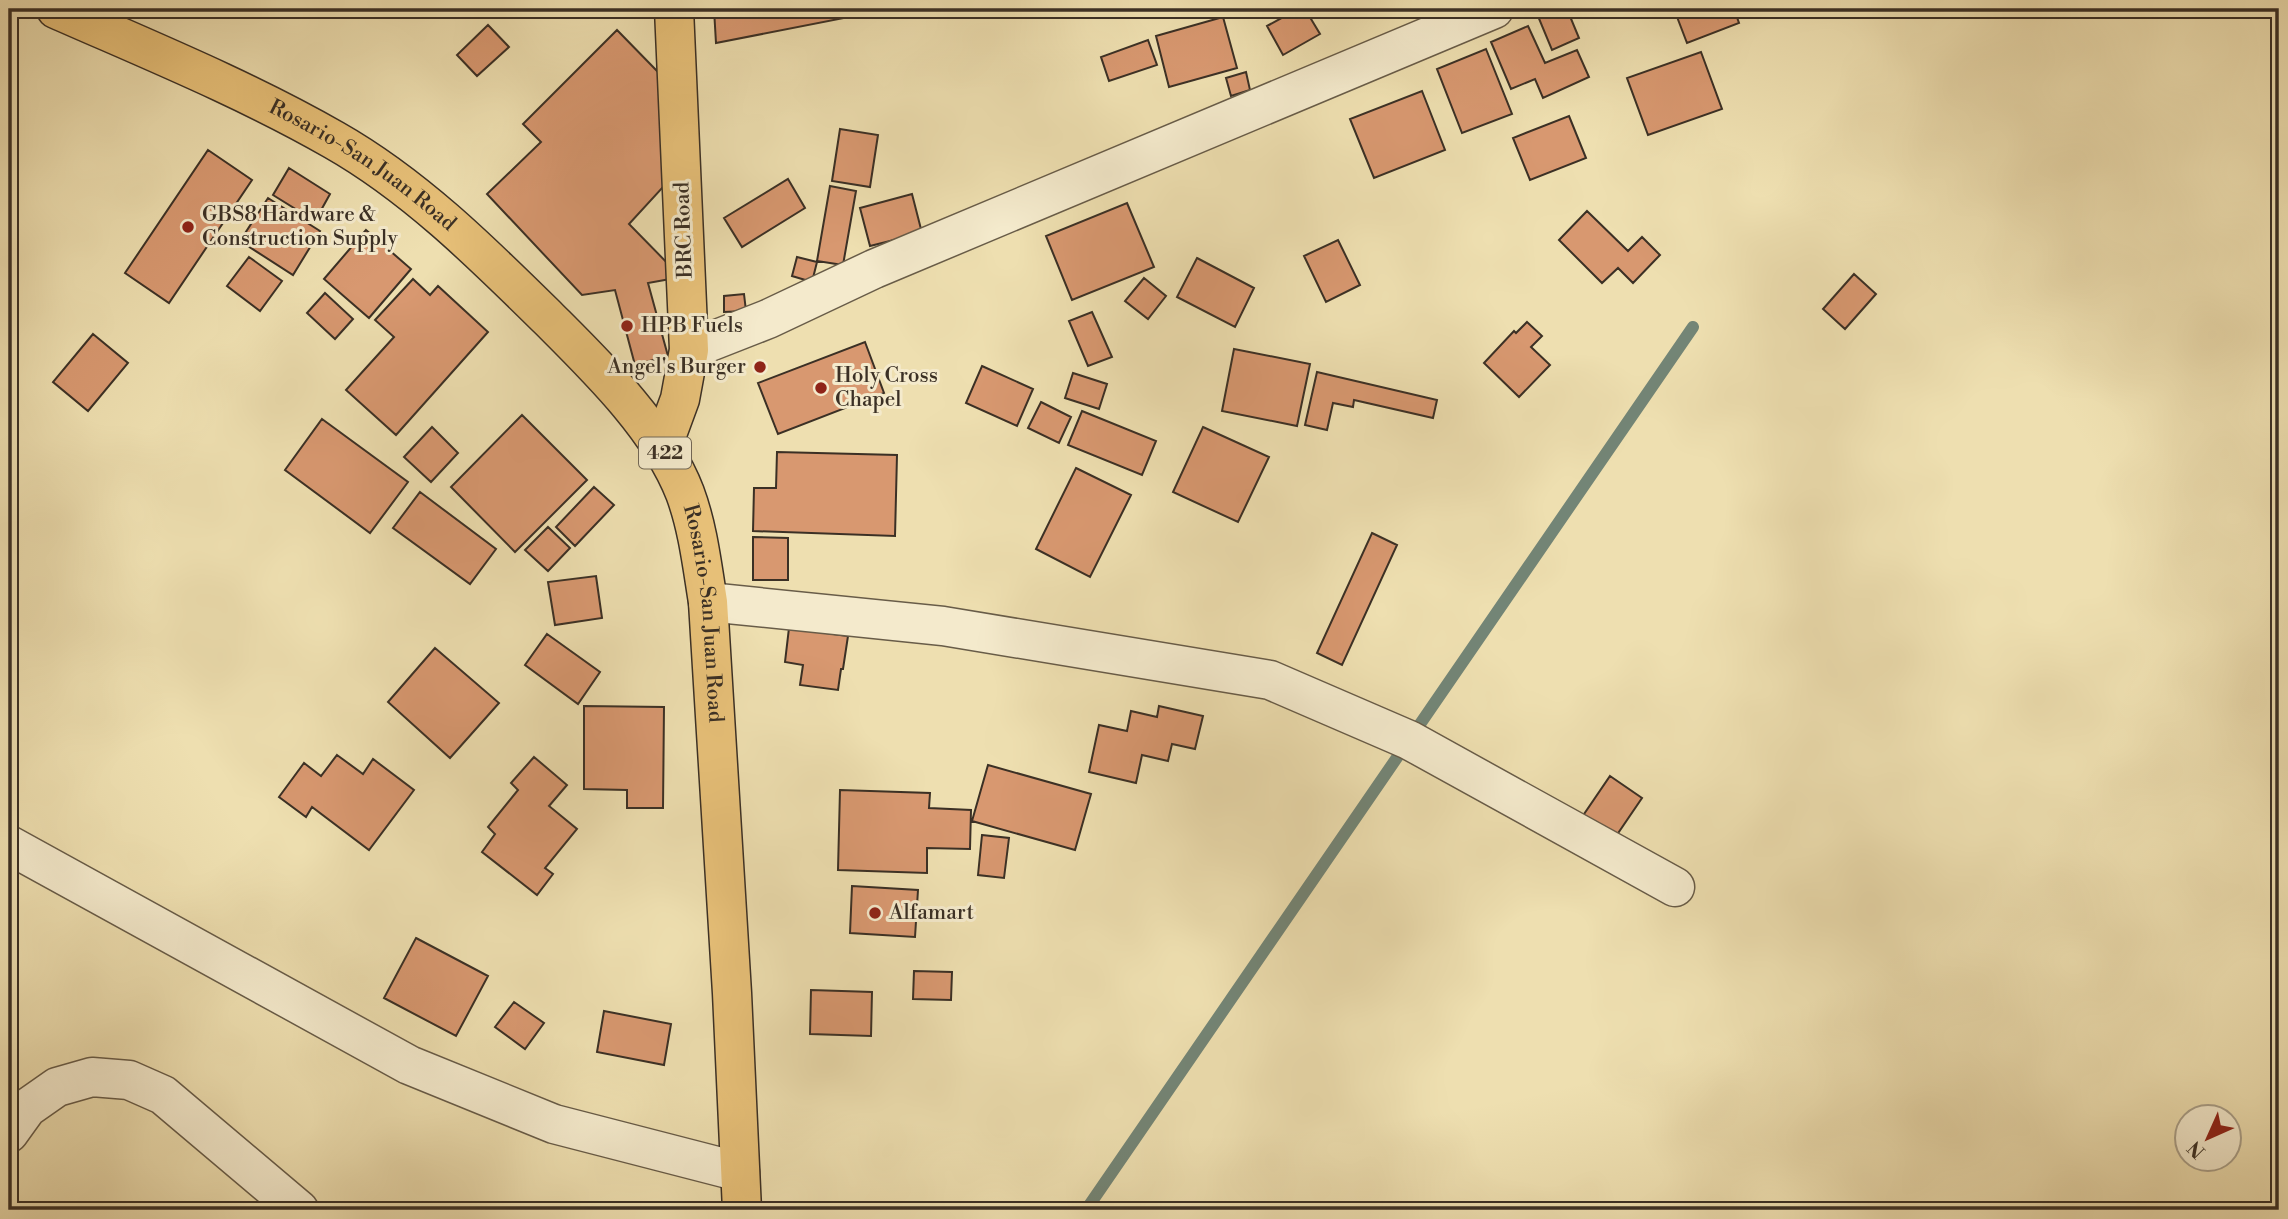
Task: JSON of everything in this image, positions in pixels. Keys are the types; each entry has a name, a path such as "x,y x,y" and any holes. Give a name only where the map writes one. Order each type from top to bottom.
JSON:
{"main road":[{"name":"Rosario-San Juan Road","path":"56,9 236,89 334,140 388,174 441,217 556,326 604,374 662,448 685,492 699,542 708,602 732,993 742,1210"},
{"name":"BRC Road","path":"662,448 680,399 689,350 674,9"}],"street":[{"path":"689,350 768,319 887,264 1494,9"},
{"path":"708,602 943,626 1270,680 1409,740 1675,887"},
{"path":"9,845 409,1065 554,1124 740,1172"},
{"path":"9,1133 27,1108 57,1087 92,1077 129,1080 163,1095 299,1210"}],"building":[{"path":"714,9 844,9 844,18 716,43"},
{"path":"1298,9 1305,9 1320,34 1283,55 1267,26"},
{"path":"1535,9 1567,9 1579,38 1552,50"},
{"path":"1674,9 1734,9 1739,23 1687,43"},
{"path":"1223,17 1237,68 1169,87 1156,36"},
{"path":"488,25 509,47 477,76 457,55"},
{"path":"1528,26 1545,63 1577,50 1589,77 1543,98 1535,79 1511,89 1491,42"},
{"path":"617,30 658,72 664,186 629,224 681,277 648,283 668,356 635,365 615,290 582,295 487,194 541,142 523,124"},
{"path":"1148,40 1157,65 1109,81 1101,57"},
{"path":"1486,49 1512,114 1462,133 1437,69"},
{"path":"1701,52 1722,109 1648,135 1627,78"},
{"path":"1246,72 1250,90 1231,96 1226,78"},
{"path":"1422,91 1445,150 1374,178 1350,119"},
{"path":"1569,116 1586,158 1530,180 1513,138"},
{"path":"840,129 878,135 870,187 832,181"},
{"name":"GBS8 Hardware & Construction Supply","path":"208,150 252,180 169,303 125,273"},
{"path":"289,168 330,194 315,221 273,195"},
{"path":"788,179 805,208 742,247 724,218"},
{"path":"830,186 856,191 843,265 817,261"},
{"path":"912,194 922,233 870,246 860,208"},
{"path":"268,198 320,231 293,275 240,241"},
{"path":"1127,203 1154,267 1072,300 1046,236"},
{"path":"1587,211 1628,251 1642,237 1660,255 1633,283 1618,268 1602,283 1559,240"},
{"path":"366,230 411,269 369,318 324,279"},
{"path":"1338,240 1360,285 1326,302 1304,256"},
{"path":"249,257 282,281 260,311 227,286"},
{"path":"797,257 817,262 812,282 792,276"},
{"path":"1197,258 1254,288 1235,327 1177,297"},
{"path":"1854,274 1876,294 1845,329 1823,309"},
{"path":"1144,278 1166,296 1148,319 1125,301"},
{"path":"413,279 430,295 438,286 488,332 396,435 346,390 394,337 375,320"},
{"path":"325,293 353,319 335,339 307,313"},
{"path":"744,294 746,311 724,312 724,296"},
{"path":"1092,312 1112,357 1088,366 1069,321"},
{"path":"1527,322 1542,336 1531,347 1550,365 1519,397 1484,363 1514,331 1516,333"},
{"path":"93,334 128,363 88,411 53,382"},
{"name":"Holy Cross Chapel","path":"865,342 884,393 778,434 758,383"},
{"path":"1234,349 1310,364 1297,426 1222,411"},
{"path":"982,366 1033,389 1017,426 966,403"},
{"path":"1317,372 1437,400 1433,418 1354,400 1353,407 1333,403 1327,430 1305,425"},
{"path":"1073,373 1107,384 1099,409 1065,398"},
{"path":"1041,402 1071,417 1059,443 1028,428"},
{"path":"1082,411 1156,441 1142,475 1068,445"},
{"path":"522,415 587,480 515,552 451,487"},
{"path":"322,419 408,482 370,533 285,470"},
{"path":"432,427 458,453 431,482 404,457"},
{"path":"1203,427 1269,457 1238,522 1173,492"},
{"path":"777,452 897,455 895,536 753,531 754,488 776,488"},
{"path":"1076,468 1131,495 1090,577 1036,549"},
{"path":"594,487 614,505 575,546 556,527"},
{"path":"420,492 496,549 470,584 393,528"},
{"path":"548,527 570,548 548,571 525,550"},
{"path":"1372,533 1397,545 1342,665 1317,653"},
{"path":"753,537 788,538 788,580 753,580"},
{"path":"596,576 602,618 555,625 548,582"},
{"path":"789,628 848,636 838,690 800,685 803,665 785,662"},
{"path":"547,634 600,672 578,704 525,665"},
{"path":"435,648 499,703 450,758 388,702"},
{"path":"584,706 664,707 663,808 627,808 627,790 584,789"},
{"path":"1159,706 1203,716 1195,749 1172,744 1168,761 1142,755 1136,783 1089,772 1099,725 1127,731 1131,711 1157,717"},
{"path":"337,755 363,774 373,759 414,790 369,850 312,807 306,817 279,797 304,763 321,776"},
{"path":"534,757 567,785 549,806 577,829 545,868 553,874 537,895 482,852 495,834 488,827 518,790 511,783"},
{"path":"988,765 1091,794 1075,850 972,821"},
{"path":"1610,776 1642,798 1612,842 1580,820"},
{"path":"840,790 930,793 929,808 971,810 970,849 927,848 927,873 838,870"},
{"path":"982,835 1009,838 1004,878 978,875"},
{"path":"852,886 918,890 915,937 850,933"},
{"path":"416,938 488,976 456,1036 384,998"},
{"path":"914,971 952,972 951,1000 913,999"},
{"path":"811,990 872,992 871,1036 810,1034"},
{"path":"514,1002 544,1023 525,1049 495,1027"},
{"path":"604,1011 671,1024 664,1065 597,1052"}],"waterway":[{"path":"1086,1210 1693,327"}],"place":[{"name":"GBS8 Hardware & Construction Supply","path":"188,227"},
{"name":"HPB Fuels","path":"627,326"},
{"name":"Angel's Burger","path":"760,367"},
{"name":"Holy Cross Chapel","path":"821,388"},
{"name":"Alfamart","path":"875,913"}]}
